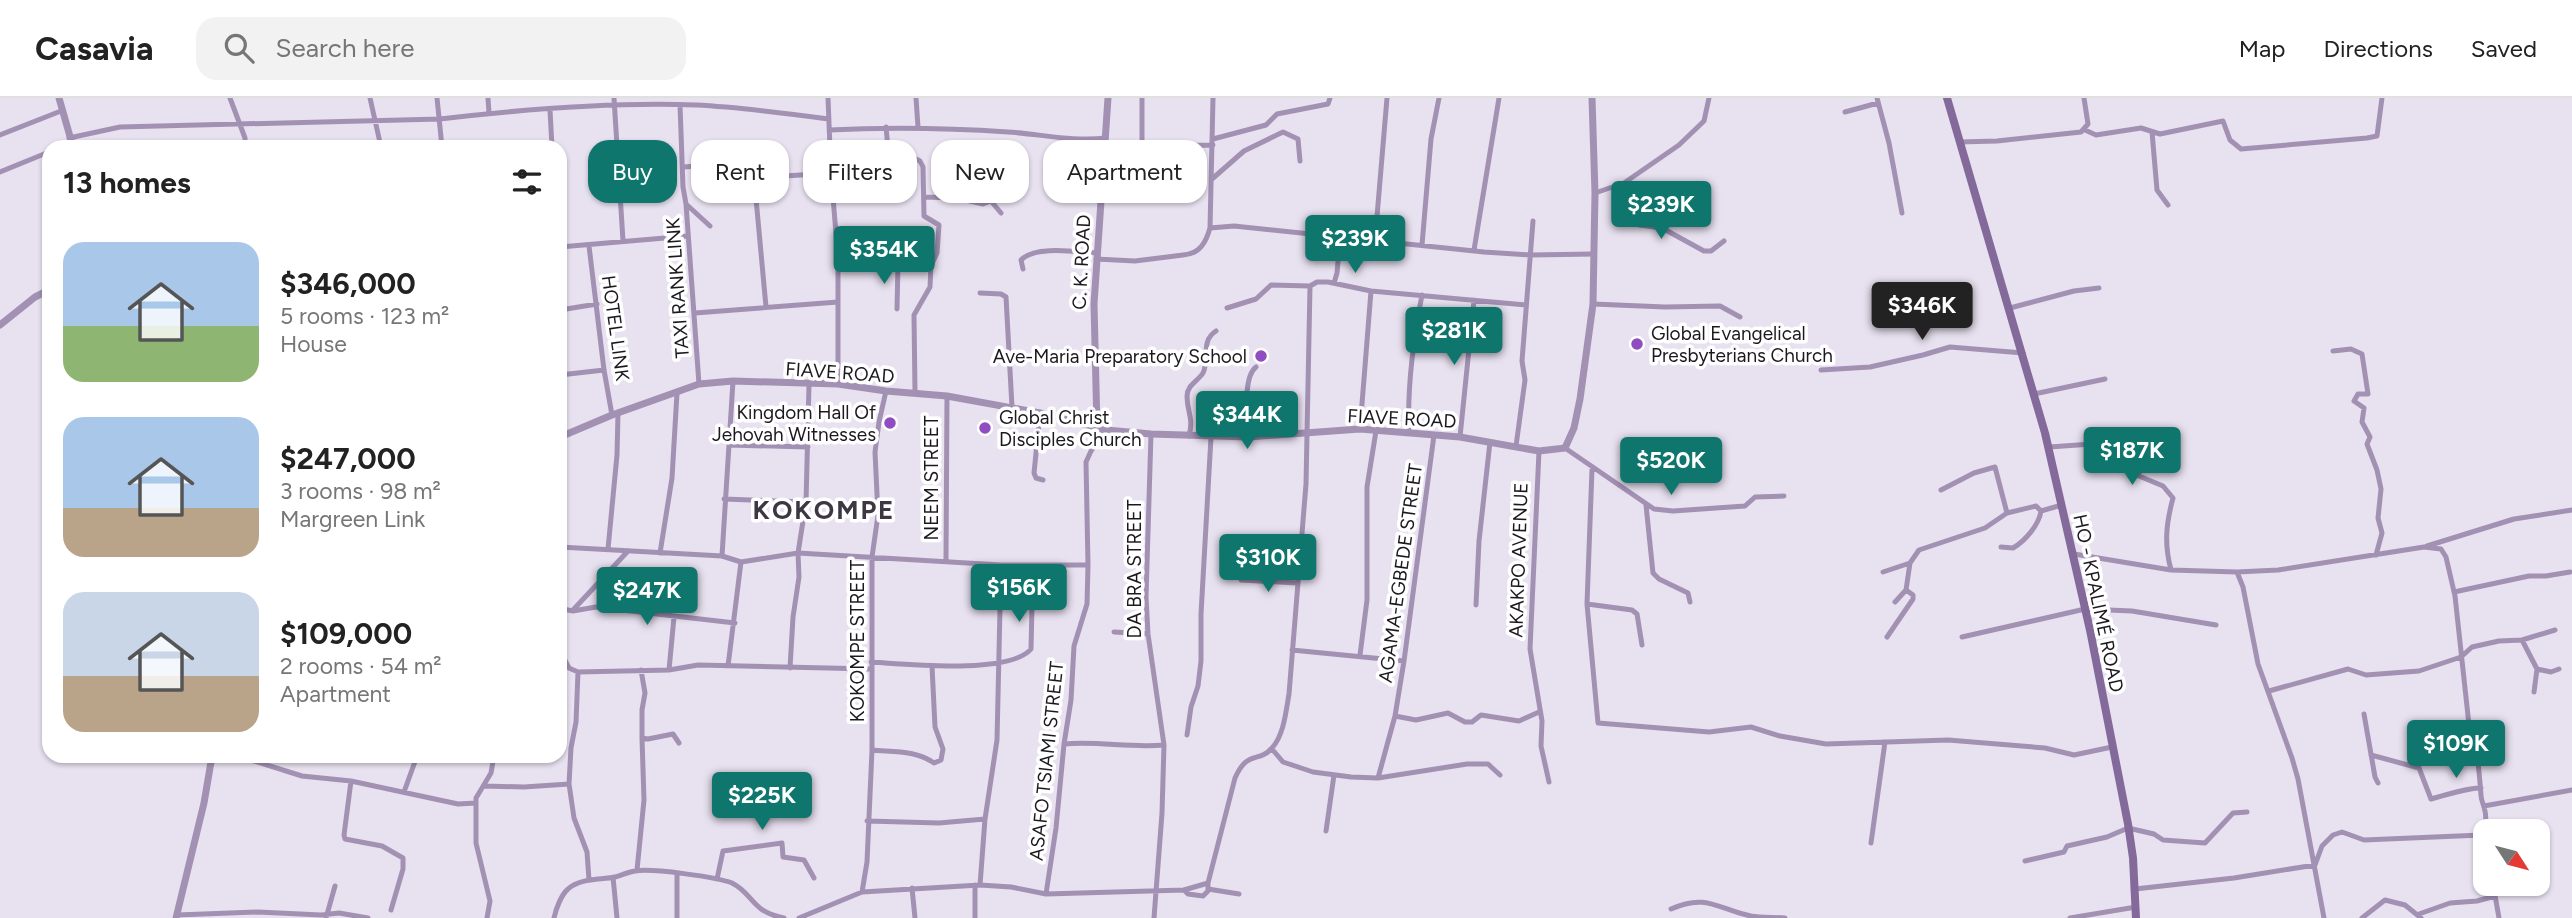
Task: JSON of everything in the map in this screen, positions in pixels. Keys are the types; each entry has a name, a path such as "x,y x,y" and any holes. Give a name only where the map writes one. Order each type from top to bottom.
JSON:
{"main road":[{"name":"HO - KPALIMÉ ROAD","path":"1947,98 2023,353 2074,554 2128,828 2136,918"}],"street":[{"path":"59,98 70,140"},
{"path":"230,98 245,140"},
{"path":"370,98 380,140"},
{"path":"437,98 442,140"},
{"path":"488,98 489,113"},
{"path":"828,98 830,140"},
{"path":"916,98 918,127"},
{"name":"C. K. ROAD","path":"1106,140 1107,98"},
{"path":"1142,98 1142,140"},
{"path":"1023,269 1021,260 1026,255 1062,249 1135,261 1191,255 1202,247 1210,228 1213,98"},
{"path":"1207,142 1266,125 1277,114 1328,104 1330,98"},
{"path":"1374,240 1387,98"},
{"path":"1422,245 1431,139 1439,98"},
{"path":"1474,250 1499,98"},
{"path":"1592,98 1595,193 1593,304 1580,399 1574,428 1565,448 1654,509 1719,509 1745,506 1755,497 1784,496"},
{"path":"1595,193 1624,183 1672,150 1704,121 1709,98"},
{"path":"2084,98 2088,124 2085,130"},
{"path":"1959,142 1997,141 2085,130 2096,135 2141,128 2170,133 2223,121 2233,144 2241,149 2367,138 2377,136 2382,98"},
{"path":"80,140 120,127 440,119 550,110 614,101 755,109 828,119"},
{"path":"614,101 623,241"},
{"path":"1845,112 1878,101 1902,213"},
{"name":"TAXI RANK LINK","path":"680,105 684,167 682,187 686,204 699,384"},
{"path":"550,110 552,140"},
{"path":"0,135 61,111"},
{"path":"886,127 887,140"},
{"path":"830,130 918,127 1078,140"},
{"path":"1212,179 1244,151 1283,132 1298,139 1300,161"},
{"path":"2152,132 2157,190 2168,205"},
{"path":"0,172 42,155"},
{"path":"915,393 914,315 930,287 939,225 924,216 923,167 917,159"},
{"path":"684,167 691,166"},
{"path":"1624,183 1639,225 1662,228 1704,251 1711,251 1724,241"},
{"path":"924,197 957,198 984,204 991,201 1002,213"},
{"path":"758,203 766,307"},
{"path":"833,203 838,258 838,384"},
{"name":"C. K. ROAD","path":"1101,203 1094,333 1101,429"},
{"path":"686,204 710,226"},
{"path":"1516,446 1525,380 1522,361 1533,221"},
{"path":"1210,228 1234,226 1530,255 1594,254"},
{"path":"567,247 688,236"},
{"path":"1334,283 1340,238"},
{"name":"HOTEL LINK","path":"589,246 604,370 615,414 617,455 608,549"},
{"path":"838,258 931,266"},
{"path":"897,309 898,263"},
{"path":"1337,273 1346,286"},
{"path":"1227,308 1256,299 1273,285 1310,286 1317,282 1371,291 1526,304"},
{"path":"1184,890 1188,894 1203,896 1241,764 1272,749 1284,724 1289,694 1306,484 1310,286"},
{"path":"2010,308 2074,291 2099,288"},
{"path":"1360,429 1371,291"},
{"path":"980,293 1006,297 1012,407"},
{"path":"0,325 42,294"},
{"path":"1409,433 1407,403 1422,295"},
{"path":"1460,437 1474,300"},
{"path":"695,313 838,302"},
{"path":"567,309 597,304"},
{"path":"1593,304 1720,306 1740,317"},
{"path":"1189,436 1192,423 1188,390 1203,372 1207,341 1210,334 1216,331"},
{"path":"1821,370 1870,367 1911,359 1950,346 2023,353"},
{"path":"2333,351 2351,349 2362,354 2366,372 2368,394 2358,394 2354,401 2364,408 2362,422 2370,437 2367,444 2381,489 2378,518 2382,533 2376,555"},
{"path":"1248,437 1248,379 1256,367"},
{"path":"567,374 604,370"},
{"path":"2034,394 2105,379"},
{"path":"722,556 733,381"},
{"name":"FIAVE ROAD","path":"567,434 699,384 733,381 838,384 947,396 1040,413 1101,429 1151,434 1248,437 1360,429 1460,437 1539,451 1565,448"},
{"path":"790,668 799,577 798,553 806,502 809,385"},
{"name":"KOKOMPE STREET","path":"862,892 867,862 872,750 872,557 878,515 876,452 886,391"},
{"path":"660,553 672,478 677,393"},
{"name":"NEEM STREET","path":"946,561 947,396"},
{"path":"1040,413 1034,473 1036,478 1043,480"},
{"name":"ASAFO TSIAMI STREET","path":"1046,894 1072,700 1074,646 1087,604 1085,472 1101,429"},
{"path":"1360,655 1367,600 1367,487 1376,430"},
{"name":"DA BRA STREET","path":"1151,434 1146,597 1148,634 1164,745 1154,918"},
{"name":"AGAMA-EGBEDE STREET","path":"1378,778 1395,716 1404,661 1434,435"},
{"path":"1187,735 1201,661 1211,437"},
{"path":"1476,605 1479,541 1490,442"},
{"path":"2048,447 2084,443 2130,450 2139,460 2140,476 2163,486 2173,498 2166,534 2171,570"},
{"path":"729,445 808,447"},
{"name":"AKAKPO AVENUE","path":"1539,451 1530,649 1542,721 1541,746 1549,782"},
{"path":"1941,490 1974,473 1994,467 2007,513"},
{"path":"1592,469 1587,604 1598,723 1709,732 1751,727 1780,736 1826,744 1948,740 2045,748 2074,755 2112,747"},
{"path":"724,499 806,502"},
{"path":"1646,505 1653,573 1659,579 1688,593 1690,603"},
{"path":"2041,511 2062,505"},
{"path":"1895,602 1906,590 1910,563 1919,550 1985,528 2007,513 2036,506 2041,511"},
{"path":"2074,554 2171,570 2278,570 2424,547 2514,519 2572,510"},
{"path":"2001,547 2013,548 2023,540 2036,525 2041,511"},
{"path":"567,547 722,556 741,562 798,553 1001,565 1088,565"},
{"path":"2424,547 2441,549 2446,557 2454,592 2469,725 2476,745 2480,798 2485,819"},
{"path":"573,611 628,551"},
{"path":"728,666 741,562"},
{"path":"1883,572 1910,563"},
{"path":"975,918 985,819 997,740 1001,565"},
{"path":"2237,572 2243,587 2258,664 2292,758 2324,918"},
{"path":"2454,592 2529,576 2570,572"},
{"path":"1241,580 1297,583"},
{"path":"1887,637 1913,599 1906,590"},
{"path":"1587,604 1632,610 1637,614 1642,645"},
{"path":"567,664 578,672 669,670 698,665 790,668 966,667 1000,663 1026,655 1031,649 1032,606"},
{"path":"567,610 596,607 735,623"},
{"path":"1962,637 2085,609 2132,611 2216,625"},
{"path":"669,670 674,617"},
{"path":"2269,691 2348,669 2366,675 2396,675 2419,671 2461,657 2472,647 2499,641 2522,640 2555,630"},
{"path":"1114,632 1148,634"},
{"path":"2522,640 2537,669 2534,692"},
{"path":"1292,650 1404,661"},
{"path":"872,750 913,753 934,763 941,760 943,749 935,727 932,666"},
{"path":"2537,669 2551,672 2559,669"},
{"path":"637,870 644,800 642,710 645,692 641,670"},
{"path":"578,672 569,784 574,818 587,852 589,880"},
{"path":"1395,716 1416,719 1448,713 1465,722 1472,722 1481,715 1525,720 1539,712"},
{"path":"2364,714 2378,783"},
{"path":"642,738 673,734 679,743"},
{"path":"1064,744 1088,742 1138,747 1164,745"},
{"path":"1871,843 1885,742"},
{"path":"1272,749 1283,762 1313,772 1334,775 1378,778 1467,764 1488,764 1500,775"},
{"path":"2371,755 2419,768 2431,799 2464,792 2472,786 2481,788"},
{"path":"211,763 177,916 258,912 327,916 339,913 368,918"},
{"path":"260,763 302,776 351,781 458,804 476,803"},
{"path":"404,792 415,763"},
{"path":"487,918 490,901 476,843 476,798 491,773 493,763"},
{"path":"1325,831 1334,775"},
{"path":"351,781 345,839 382,846 403,858 403,869 391,910"},
{"path":"484,786 569,784"},
{"path":"2484,806 2572,790"},
{"path":"2025,862 2064,852 2067,846 2107,837 2128,828 2154,834 2163,840 2205,844 2233,813 2247,812"},
{"path":"867,821 939,823 985,819"},
{"path":"2315,865 2322,846 2333,835 2343,832 2364,840 2473,835"},
{"path":"717,879 723,851 782,843 783,857 804,860 814,878"},
{"path":"2135,889 2234,878 2315,865"},
{"path":"554,918 556,909 568,889 589,880 637,870 732,883 755,906 770,916 784,918"},
{"path":"677,874 677,918"},
{"path":"612,877 617,918"},
{"path":"799,918 862,892 912,888 978,885 1011,887 1046,894 1184,890 1201,883 1238,894"},
{"path":"327,916 335,886"},
{"path":"912,888 915,918"},
{"path":"2362,918 2385,900 2405,905 2420,916 2445,904 2495,896 2499,918"},
{"path":"1671,909 1686,902 1710,902 1754,917 1785,918"},
{"path":"2070,918 2136,907"},
{"path":"1722,918 1723,908"}],"place":[{"name":"Global Evangelical Presbyterians Church","path":"1637,344"},
{"name":"Ave-Maria Preparatory School","path":"1261,356"},
{"name":"Kingdom Hall Of Jehovah Witnesses","path":"890,423"},
{"name":"Global Christ Disciples Church","path":"985,428"}],"district":[{"name":"KOKOMPE","path":"824,510"}]}
